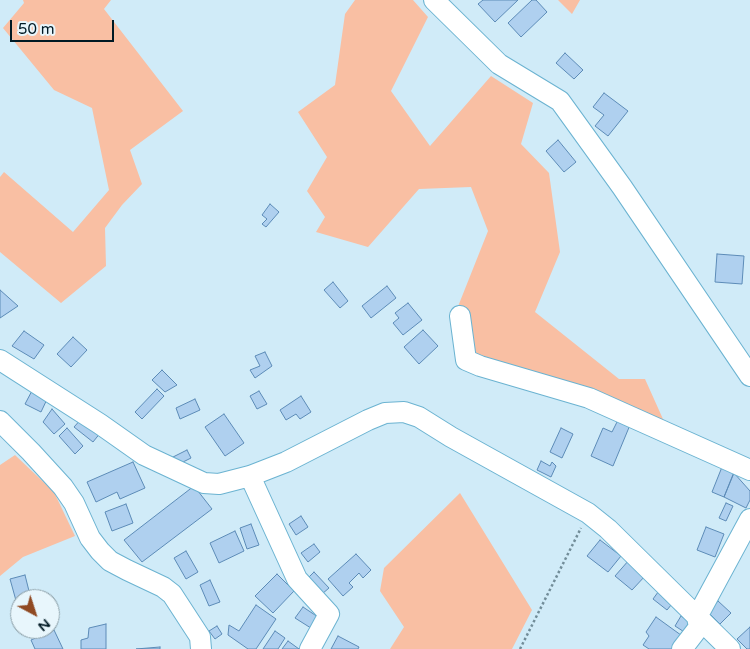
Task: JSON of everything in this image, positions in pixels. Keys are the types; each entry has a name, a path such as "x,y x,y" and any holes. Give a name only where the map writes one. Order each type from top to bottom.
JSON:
{"street":[{"path":"434,0 499,64 560,101 622,187 750,375"},
{"path":"460,316 466,360 480,366 589,398 750,470"},
{"path":"0,360 100,424 144,455 204,484 219,484 250,476 286,462 368,420 386,413 404,412 420,417 451,437 588,514 608,529 730,649"},
{"path":"0,421 64,487 74,503 90,538 100,551 110,561 163,587 172,594 200,637 201,649"},
{"path":"250,476 297,579 329,614 310,649"},
{"path":"682,649 699,627 697,616 750,519"}],"path":[{"path":"520,649 588,514"}],"shaded area":[{"path":"23,0 111,0 104,9 183,111 130,150 142,184 122,205 105,228 106,266 61,303 0,252 0,177 4,172 73,232 109,190 92,108 54,90 3,28 24,3"},
{"path":"355,0 413,0 428,17 391,91 430,146 491,76 533,103 521,144 549,173 560,252 535,312 619,379 645,379 667,428 477,355 457,309 488,231 471,187 419,189 368,247 316,232 325,217 307,191 327,157 298,112 335,85 345,14"},
{"path":"558,0 580,0 572,14"},
{"path":"15,455 54,492 75,536 23,557 0,576 0,465"},
{"path":"460,493 532,610 512,649 390,649 404,627 380,591 384,568"}],"building":[{"path":"483,0 518,0 495,22 478,4"},
{"path":"532,0 536,0 547,12 521,37 508,23"},
{"path":"565,53 583,70 574,79 556,63"},
{"path":"604,93 628,111 608,136 595,126 604,115 593,107"},
{"path":"558,140 576,162 564,172 546,151"},
{"path":"270,204 279,212 266,227 262,224 267,219 262,215"},
{"path":"717,254 744,256 742,284 715,282"},
{"path":"333,282 348,301 340,308 324,290"},
{"path":"387,286 396,298 371,318 362,306"},
{"path":"0,290 18,306 0,318"},
{"path":"408,303 422,320 403,335 393,323 399,318 395,313"},
{"path":"423,330 438,346 419,364 404,347"},
{"path":"24,331 44,345 34,359 12,346"},
{"path":"73,337 87,350 71,367 57,354"},
{"path":"265,352 272,366 255,378 250,370 260,366 255,356"},
{"path":"162,370 177,385 165,392 152,380"},
{"path":"34,387 49,395 41,412 25,404"},
{"path":"157,389 164,396 142,419 135,412"},
{"path":"259,391 267,404 257,409 250,396"},
{"path":"301,396 311,412 300,419 296,414 286,420 280,410"},
{"path":"195,399 200,410 180,419 176,408"},
{"path":"52,409 65,424 54,434 43,422"},
{"path":"224,414 244,443 225,456 205,427"},
{"path":"83,417 101,432 93,442 74,427"},
{"path":"618,420 630,425 613,466 591,456 603,428 612,432"},
{"path":"67,428 83,446 75,454 59,436"},
{"path":"561,428 573,434 562,458 550,452"},
{"path":"187,450 191,458 175,466 171,458"},
{"path":"541,461 550,466 552,462 556,466 551,477 537,470"},
{"path":"133,462 145,488 120,499 117,492 96,502 87,482"},
{"path":"722,467 734,472 724,497 712,492"},
{"path":"734,473 750,491 750,500 746,508 724,497"},
{"path":"194,486 212,509 142,562 124,540"},
{"path":"726,503 733,506 726,521 719,518"},
{"path":"126,504 133,523 112,531 105,512"},
{"path":"301,516 308,527 296,535 289,524"},
{"path":"251,524 259,545 247,549 240,528"},
{"path":"706,527 724,534 715,557 697,550"},
{"path":"235,531 244,551 219,563 210,543"},
{"path":"600,540 621,556 608,572 587,556"},
{"path":"314,544 320,552 308,562 301,553"},
{"path":"186,551 198,572 186,579 174,558"},
{"path":"356,554 371,570 363,578 359,573 349,583 353,587 343,596 328,579"},
{"path":"629,560 646,575 632,590 615,576"},
{"path":"314,572 329,588 322,594 308,578"},
{"path":"277,574 294,591 273,613 255,596"},
{"path":"25,575 28,589 13,589 10,579"},
{"path":"210,580 220,602 209,606 200,585"},
{"path":"661,588 676,599 667,610 653,599"},
{"path":"718,601 731,613 720,624 708,612"},
{"path":"256,605 276,619 256,649 248,649 228,635 229,625 239,631"},
{"path":"303,607 321,619 314,630 295,618"},
{"path":"681,616 695,625 689,635 675,626"},
{"path":"656,617 685,638 677,649 649,649 643,645 649,636 646,632"},
{"path":"106,624 106,649 81,649 81,640 88,638 89,628"},
{"path":"217,626 222,634 215,639 209,631"},
{"path":"750,627 750,649 747,649 737,639"},
{"path":"275,631 285,638 278,649 263,649"},
{"path":"338,636 359,647 358,649 331,649"},
{"path":"58,639 63,649 35,649 31,640"},
{"path":"288,641 299,649 282,649"},
{"path":"160,647 160,649 136,649"}]}
